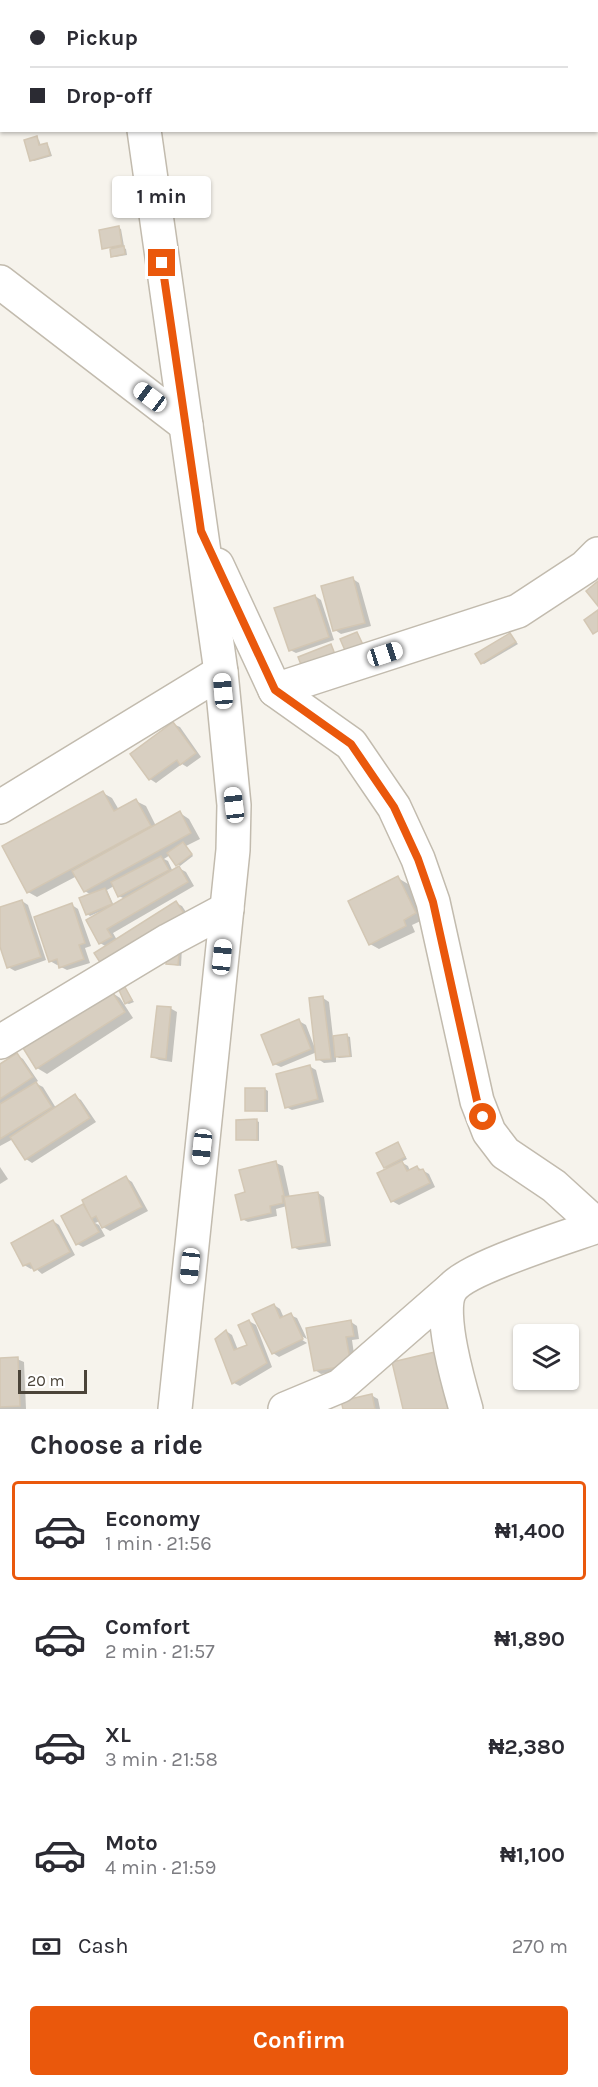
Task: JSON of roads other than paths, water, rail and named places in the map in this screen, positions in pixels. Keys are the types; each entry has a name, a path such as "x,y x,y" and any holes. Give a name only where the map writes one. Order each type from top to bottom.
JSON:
{"street":[{"path":"144,132 221,672 234,805 233,850 175,1409"},
{"path":"0,282 186,424"},
{"path":"201,531 275,690 351,744 394,807 418,859 433,902 477,1101 489,1132 505,1153 554,1186 598,1226 503,1260 464,1278 340,1386 285,1409"},
{"path":"275,690 518,611 585,567 598,554"},
{"path":"0,807 221,672"},
{"path":"0,1042 169,940 227,909"},
{"path":"450,1290 446,1310 455,1369 466,1409"}]}
